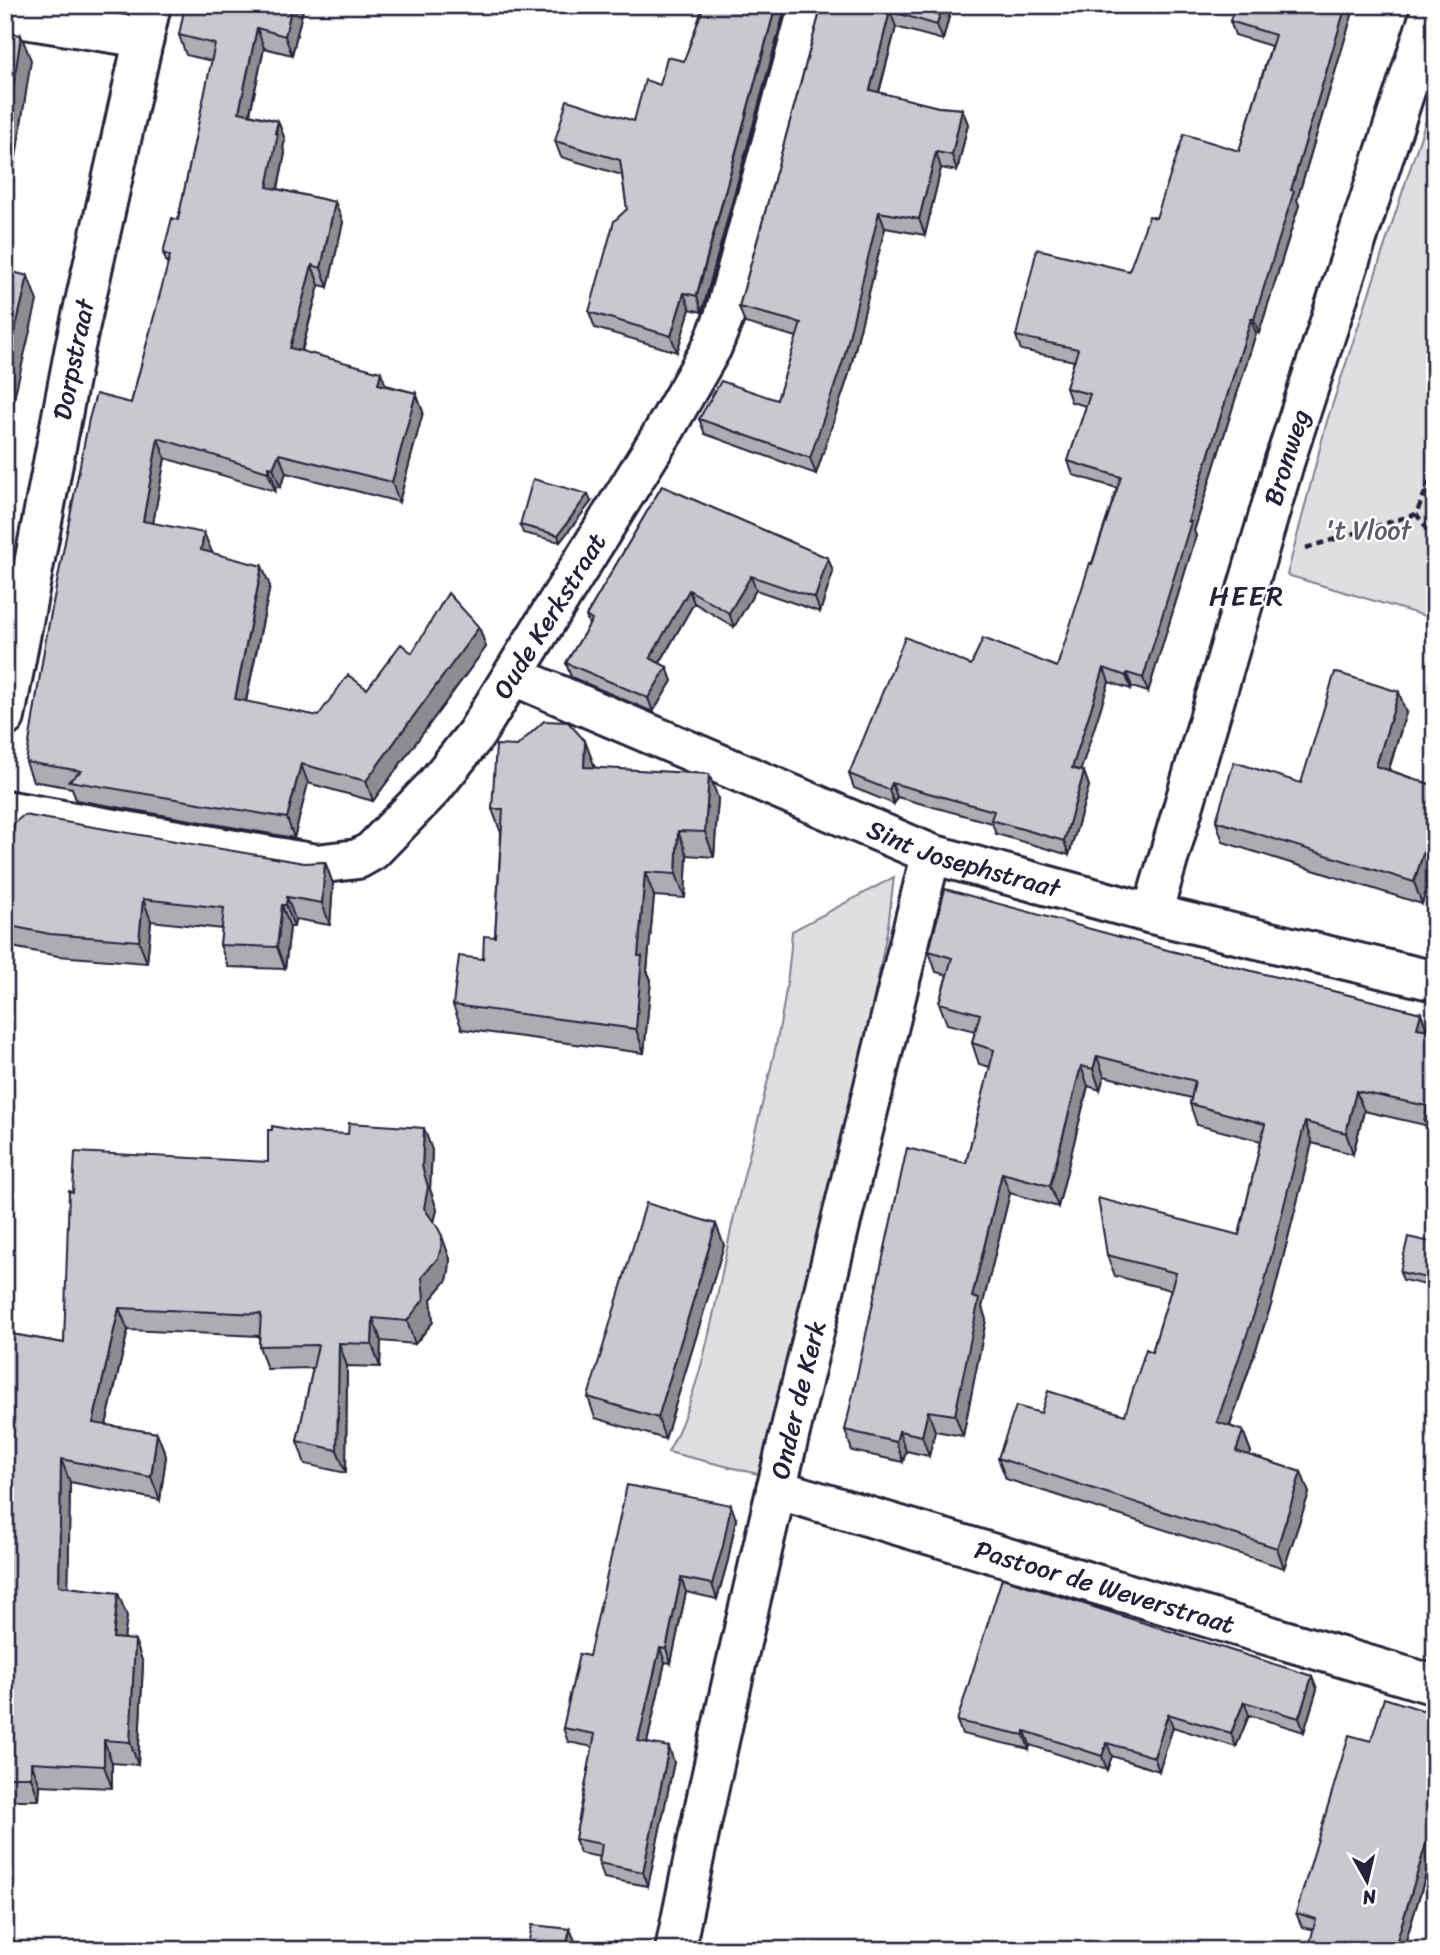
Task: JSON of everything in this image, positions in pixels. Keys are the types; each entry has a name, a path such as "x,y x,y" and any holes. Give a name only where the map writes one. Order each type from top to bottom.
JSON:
{"street":[{"name":"Oude Kerkstraat","path":"5,810 316,864 358,859 372,851 433,788 476,734 657,442 712,347 724,317 809,5"},
{"name":"Bronweg","path":"1152,914 1285,460 1433,5"},
{"path":"5,16 147,22"},
{"name":"Dorpstraat","path":"5,717 75,347 147,22"},
{"name":"Sint Josephstraat","path":"514,676 931,854 1152,914 1435,981"},
{"name":"Onder de Kerk","path":"675,1950 711,1770 776,1489 931,854"},
{"name":"Pastoor de Weverstraat","path":"776,1489 1435,1685"}],"path":[{"path":"1262,541 1293,552 1416,514 1435,469"},
{"path":"1416,514 1428,529 1435,532"}],"green space":[{"name":"'t Vloot","path":"1435,93 1435,619 1287,575 1327,421"},
{"path":"894,877 888,926 859,1078 766,1476 668,1452 692,1395 709,1334 735,1212 778,1037 792,931"}],"building":[{"path":"185,5 292,5 285,36 257,28 239,112 278,121 275,133 278,134 267,187 335,202 321,268 312,265 290,348 381,372 378,384 416,393 392,482 279,454 273,468 269,467 268,472 158,438 143,521 204,533 201,550 262,566 235,699 318,716 348,675 367,689 401,644 412,653 448,593 479,627 366,781 301,764 287,818 69,781 81,771 26,762 45,644 89,419 96,394 131,403 170,256 163,253 172,218 178,220 215,44 179,35"},
{"path":"704,5 776,5 697,296 684,293 671,336 589,312 614,221 627,209 620,160 555,141 567,100 634,121 645,80 660,85 667,57 684,61"},
{"path":"822,5 942,5 937,25 890,11 870,90 938,107 962,109 952,155 936,152 919,219 879,212 844,358 810,458 699,419 721,381 777,400 801,323 739,307"},
{"path":"1235,5 1346,5 1291,190 1294,191 1188,521 1191,522 1143,678 1127,673 1126,676 1104,668 1072,768 1084,772 1064,841 991,820 994,811 892,783 889,790 849,774 905,637 971,665 983,638 1057,667 1121,477 1068,461 1090,394 1066,388 1078,349 1016,336 1037,249 1129,271 1149,216 1156,218 1184,134 1239,151 1275,35 1230,21"},
{"path":"5,32 21,35 5,142"},
{"path":"5,270 28,276 5,372"},
{"path":"533,479 588,494 558,535 520,525"},
{"path":"662,486 828,558 815,598 751,576 729,613 689,590 650,658 667,667 648,698 566,663 592,620 586,616"},
{"path":"1335,672 1399,692 1376,766 1435,786 1435,816 1414,882 1216,821 1234,762 1301,783"},
{"path":"544,721 568,722 585,741 584,767 709,774 705,832 678,831 676,874 645,872 638,956 642,956 636,1029 453,1005 459,956 483,959 484,936 495,937 503,809 492,809 496,745 517,746"},
{"path":"24,815 304,863 325,862 322,903 287,897 286,905 282,905 277,947 220,945 224,908 143,899 139,941 50,934 5,925 5,883 14,823"},
{"path":"945,889 1171,951 1421,1013 1417,1028 1435,1031 1435,1123 1424,1121 1427,1106 1356,1091 1346,1133 1305,1122 1264,1285 1217,1422 1243,1431 1236,1451 1301,1472 1277,1548 998,1458 1016,1406 1041,1413 1048,1391 1125,1415 1146,1349 1152,1352 1176,1273 1107,1255 1098,1198 1239,1235 1265,1124 1190,1104 1195,1081 1097,1056 1093,1069 1081,1066 1050,1186 1002,1173 972,1297 979,1299 955,1415 928,1411 922,1436 899,1431 896,1442 845,1430 907,1148 966,1163 994,1050 972,1043 980,1014 939,1003 952,958 929,951"},
{"path":"349,1123 424,1128 422,1166 428,1187 424,1208 442,1236 438,1258 422,1277 424,1299 407,1321 373,1318 372,1344 339,1343 337,1450 297,1441 318,1345 259,1346 261,1314 119,1308 93,1423 157,1433 151,1477 61,1459 59,1586 118,1593 113,1638 135,1640 130,1742 104,1740 104,1766 31,1762 31,1777 5,1777 5,1333 64,1343 69,1191 73,1192 75,1152 268,1162 268,1130 272,1130 272,1126 303,1132 348,1134"},
{"path":"646,1203 716,1224 658,1418 588,1397"},
{"path":"1408,1237 1435,1243 1435,1280 1400,1272"},
{"path":"627,1485 731,1505 712,1584 681,1578 666,1649 660,1648 638,1741 669,1747 643,1872 599,1863 602,1844 575,1839 595,1734 563,1728 579,1654 589,1656"},
{"path":"1002,1578 1312,1676 1299,1718 1244,1702 1231,1733 1168,1714 1154,1757 1107,1743 1102,1756 1025,1731 1024,1735 957,1721"},
{"path":"1384,1698 1435,1714 1435,1814 1394,1950 1308,1950 1316,1919 1296,1913 1349,1735 1371,1741"},
{"path":"532,1925 570,1929 567,1943 601,1950 527,1950"}],"district":[{"name":"HEER","path":"1247,595"}]}
